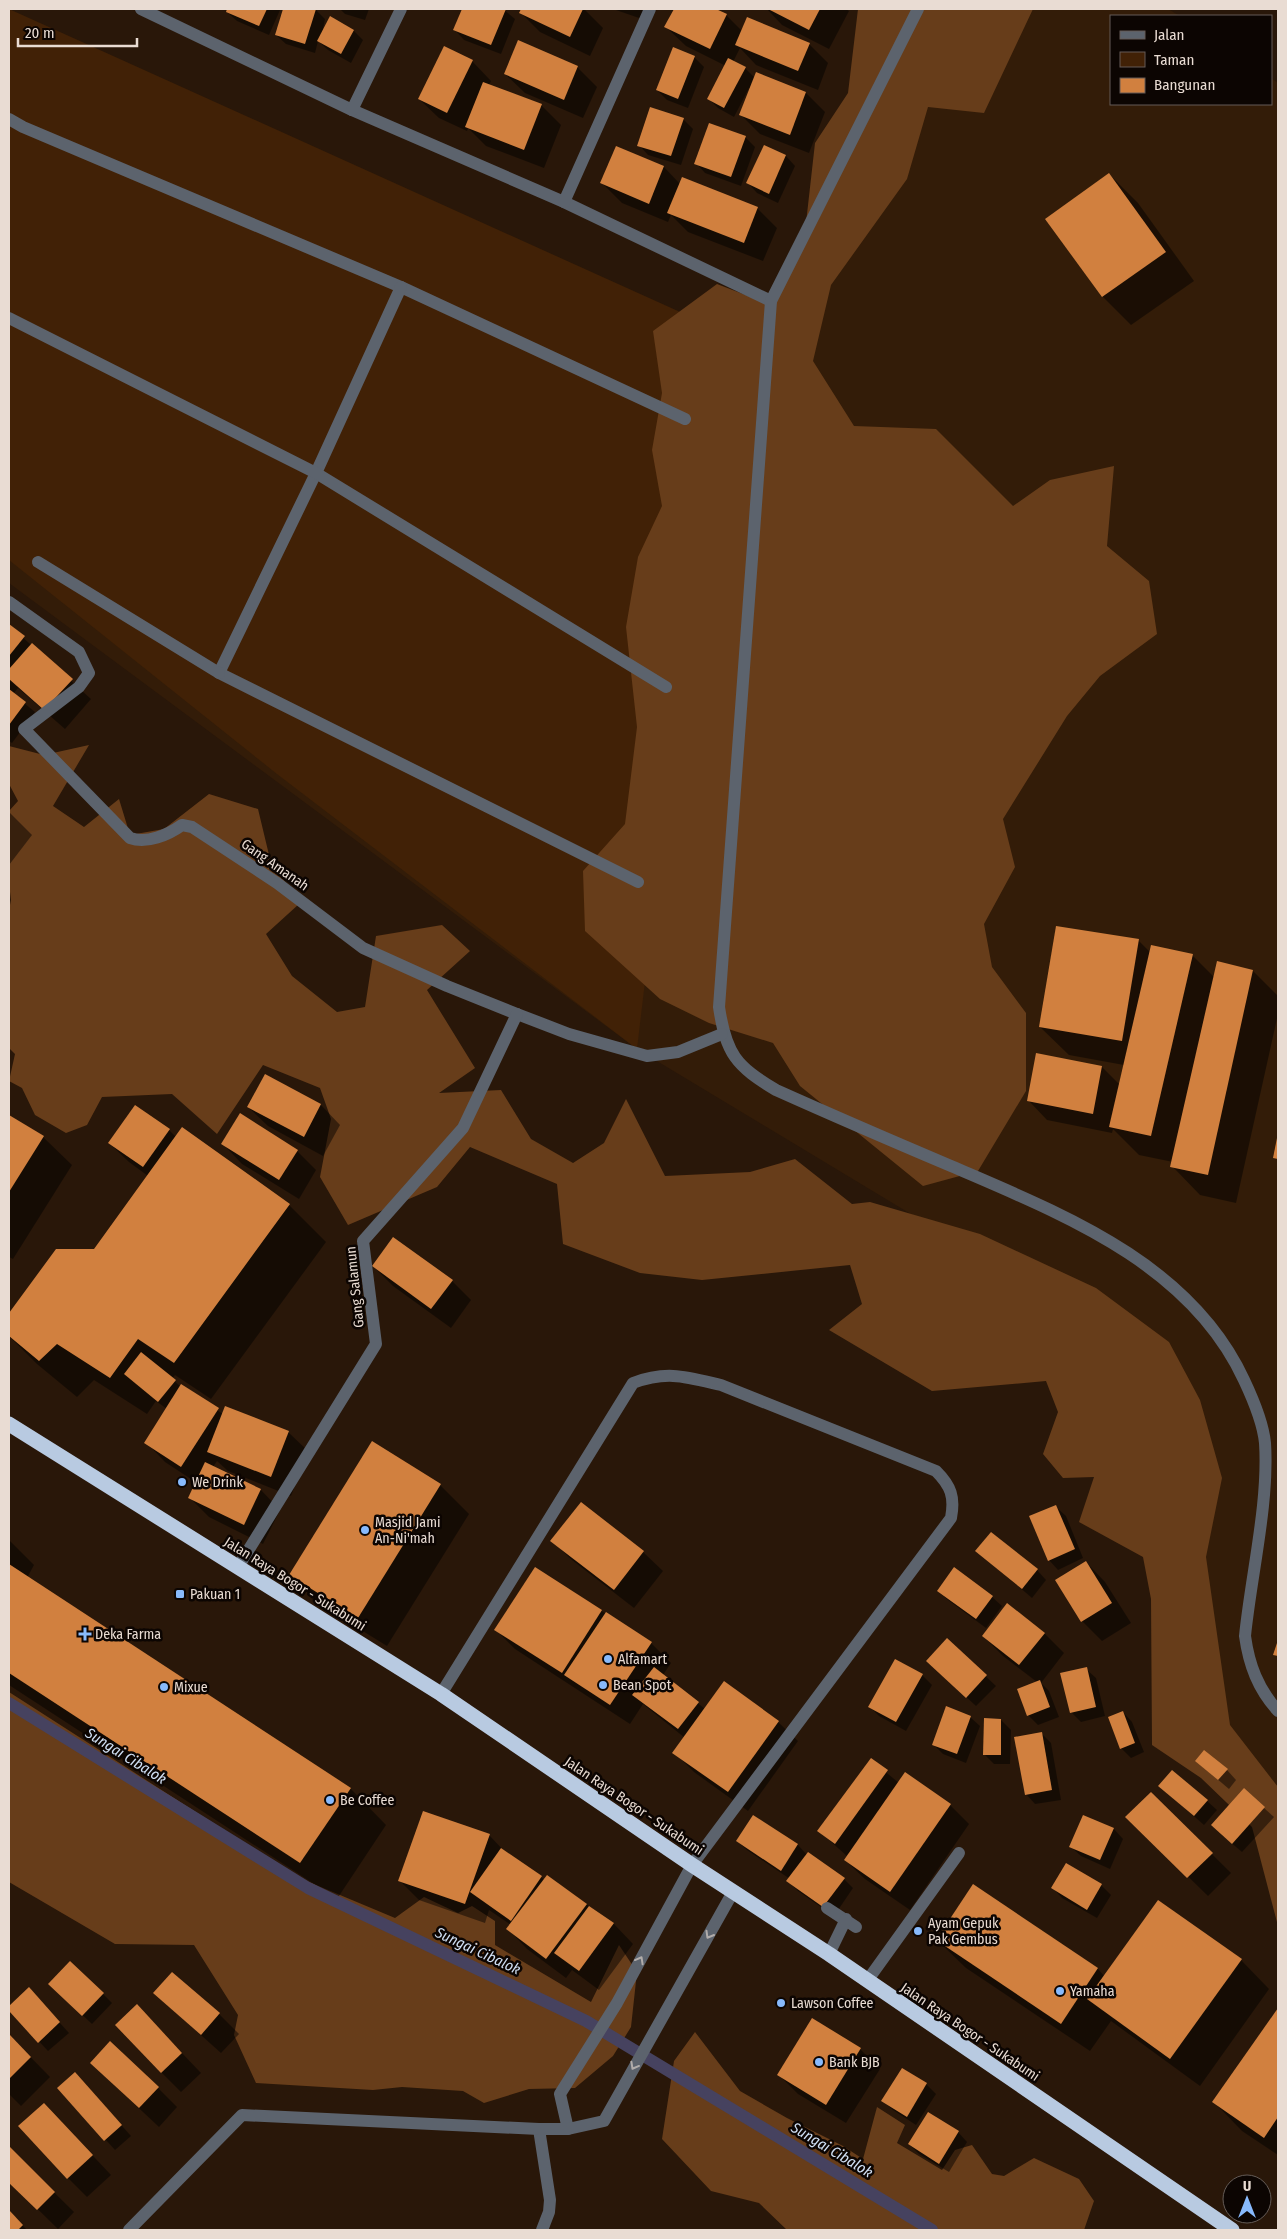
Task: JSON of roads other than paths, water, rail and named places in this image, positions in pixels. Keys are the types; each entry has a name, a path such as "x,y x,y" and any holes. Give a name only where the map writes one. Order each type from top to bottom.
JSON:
{"highway":[{"name":"Jalan Raya Bogor - Sukabumi","path":"9,1424 441,1694 692,1865 829,1954 867,1982 1232,2230"}],"street":[{"path":"141,9 165,13 352,110 564,202 771,301"},
{"path":"352,110 401,9"},
{"path":"564,202 650,9"},
{"path":"918,9 771,301 718,1007 722,1034 732,1056 752,1076 776,1090 1066,1216 1130,1254 1169,1284 1207,1321 1240,1370 1254,1401 1265,1442 1264,1492 1245,1636 1248,1659 1257,1682 1278,1711"},
{"path":"9,119 23,127 401,287 685,419"},
{"path":"219,673 316,473 401,287"},
{"path":"9,318 316,473 666,687"},
{"path":"38,562 219,673 638,882"},
{"name":"Gang Amanah","path":"9,602 79,652 89,673 79,687 24,730 130,838 138,841 169,834 182,825 192,827 277,883 363,948 448,986 570,1034 647,1056 678,1052 722,1034"},
{"name":"Gang Salamun","path":"238,1567 376,1344 363,1241 463,1128 517,1014"},
{"path":"441,1694 633,1383 662,1375 678,1376 720,1385 936,1471 952,1492 953,1506 951,1518 692,1865 617,2003 560,2094 568,2128"},
{"path":"867,1982 959,1853"},
{"path":"129,2230 242,2115 539,2128 568,2128 604,2121 733,1892"},
{"path":"827,1908 851,1923 829,1954"},
{"path":"539,2128 550,2200 549,2212 542,2230"}],"waterway":[{"name":"Sungai Cibalok","path":"9,1703 308,1888 586,2021 932,2230"}],"place":[{"name":"We Drink","path":"182,1482"},
{"name":"Masjid Jami An-Ni'mah","path":"365,1530"},
{"name":"Pakuan 1","path":"180,1594"},
{"name":"Deka Farma","path":"85,1634"},
{"name":"Alfamart","path":"608,1659"},
{"name":"Bean Spot","path":"603,1685"},
{"name":"Mixue","path":"164,1687"},
{"name":"Be Coffee","path":"330,1800"},
{"name":"Ayam Gepuk Pak Gembus","path":"918,1931"},
{"name":"Yamaha","path":"1060,1991"},
{"name":"Lawson Coffee","path":"781,2003"},
{"name":"Bank BJB","path":"819,2062"}]}
